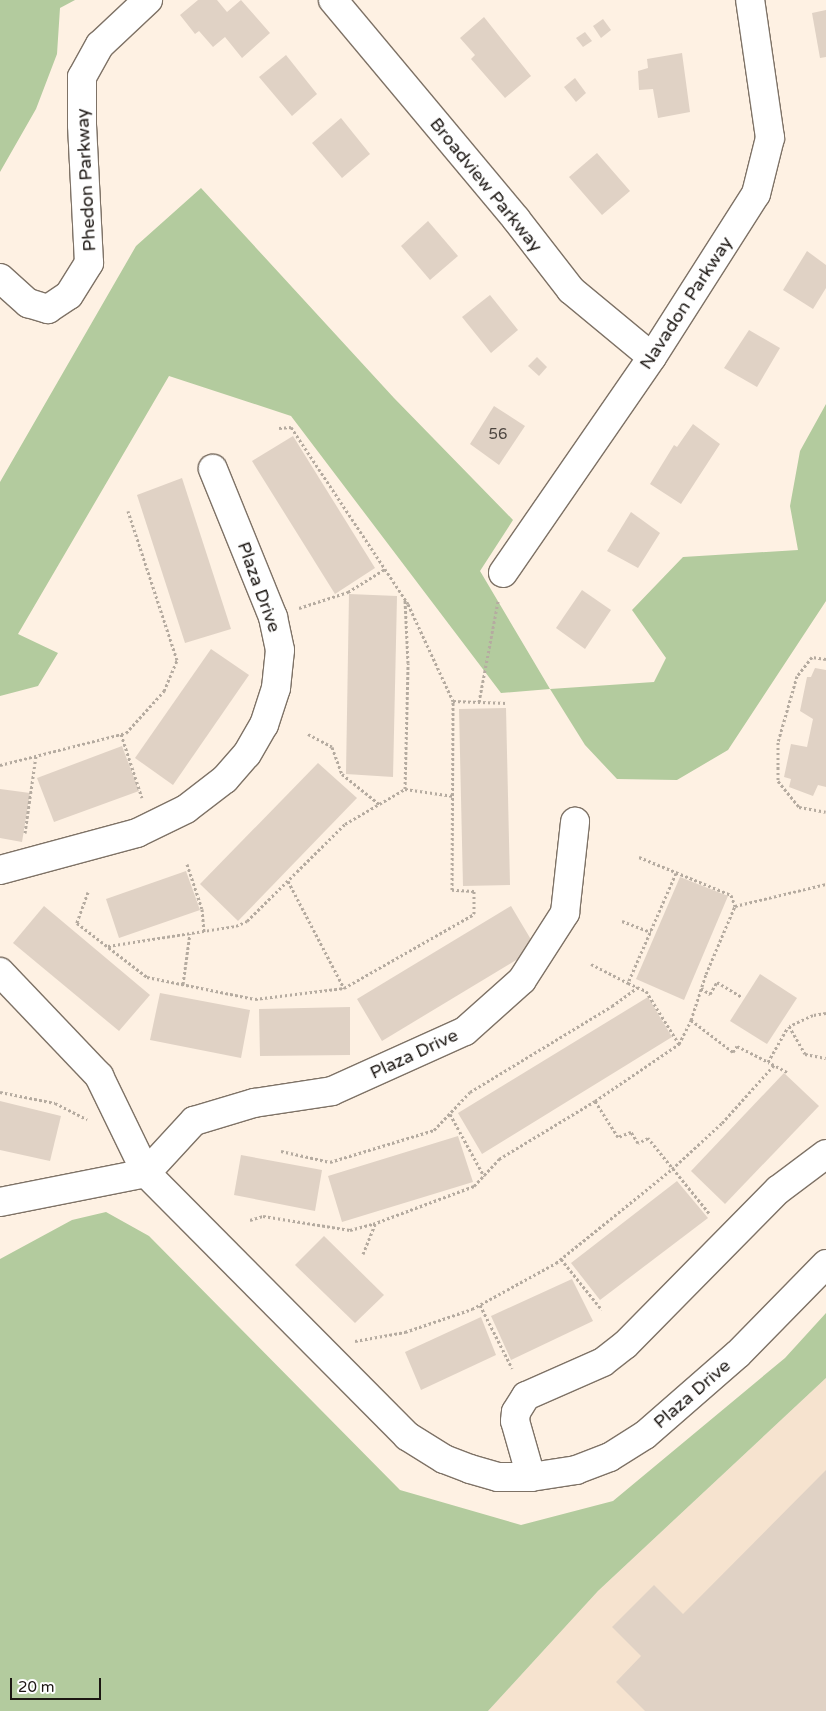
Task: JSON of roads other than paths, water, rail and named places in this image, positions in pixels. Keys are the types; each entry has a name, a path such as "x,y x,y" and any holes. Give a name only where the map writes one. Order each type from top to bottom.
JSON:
{"street":[{"name":"Phedon Parkway","path":"0,278 28,303 48,309 70,295 89,263 82,125 82,77 100,46 148,0"},
{"name":"Broadview Parkway","path":"333,0 516,219 571,290 652,357"},
{"name":"Navadon Parkway","path":"503,573 652,357 756,194 770,138 750,0"},
{"name":"Plaza Drive","path":"10,866 61,856 152,826 186,809 225,779 264,725 276,688 280,650 273,616 213,469"},
{"name":"Plaza Drive","path":"146,1173 194,1122 254,1103 332,1092 465,1031 522,980 565,913 575,822"},
{"name":"Plaza Drive","path":"0,972 99,1076 146,1173 317,1348 407,1436 444,1459 498,1477 531,1477 576,1470 610,1458 645,1435 738,1354 826,1264"},
{"path":"531,1477 516,1421 516,1412 526,1396 602,1362 625,1346 778,1190 826,1154"},
{"path":"0,1202 146,1173"}]}
